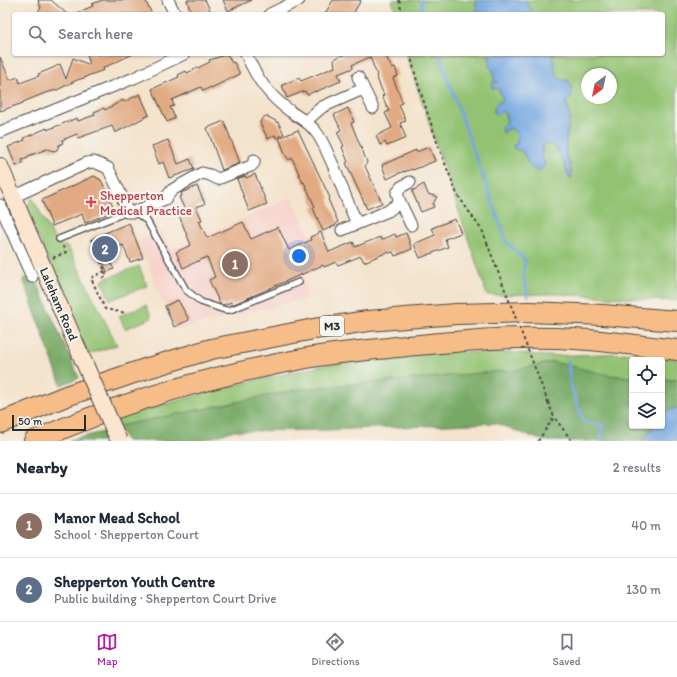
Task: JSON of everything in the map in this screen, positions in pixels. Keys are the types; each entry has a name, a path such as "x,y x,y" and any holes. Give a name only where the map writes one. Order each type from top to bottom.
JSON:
{"highway":[{"name":"M3","path":"0,423 66,396 148,368 211,349 314,328 375,320 456,314 529,312 603,315 677,321"},
{"name":"M3","path":"34,441 117,409 163,394 229,375 303,358 450,342 508,338 575,339 677,350"}],"main road":[{"name":"Laleham Road","path":"0,166 6,201 75,342 119,441"}],"street":[{"path":"168,0 174,12"},
{"path":"274,12 299,0"},
{"path":"0,132 134,78 180,56"},
{"path":"247,56 256,75 266,89 278,102 306,121 316,131 324,144 357,224"},
{"path":"358,77 373,108"},
{"path":"306,121 322,107 363,89"},
{"path":"32,277 23,268 6,201 87,163 94,162 108,168 131,212 165,199 172,190 202,173 218,179 251,166 254,163 254,160"},
{"path":"410,182 401,187 397,193 411,225"},
{"path":"342,230 388,211 400,202"}],"lane":[{"path":"59,239 131,212 141,216 147,221 186,290 201,302 225,310 230,310 299,282"}],"path":[{"path":"399,0 402,12"},
{"path":"411,56 417,81 439,148 457,194 483,232 554,417 572,441"},
{"path":"91,239 107,276 103,278 104,279"},
{"path":"48,260 66,252"},
{"path":"105,271 91,278 105,309 126,313"},
{"path":"538,441 554,417"}],"shaded area":[{"path":"292,197 323,267 303,276 307,298 175,330 155,285 148,262 143,258 136,241 161,231 171,250"}],"green space":[{"path":"392,0 476,0 477,12 395,12"},
{"path":"526,0 677,0 677,301 557,294 487,295 407,56 489,56 494,79 498,81 497,83 493,81 496,88 499,89 503,100 502,111 505,113 507,122 503,133 510,128 517,133 517,144 529,164 545,165 542,156 542,147 546,144 551,144 557,149 561,160 564,162 569,178 572,178 570,165 566,155 566,139 570,119 561,80 554,70 553,56 665,56 665,12 533,12"},
{"path":"31,199 33,199 57,244 68,247 117,345 86,355 27,209"},
{"path":"139,266 147,286 110,300 102,281"},
{"path":"28,277 36,280 79,378 61,385 23,279"},
{"path":"146,305 152,318 125,329 119,316"},
{"path":"438,352 519,353 545,356 632,353 662,357 629,357 629,377 608,375 553,362 516,370 301,389 119,426 116,418 234,385 326,365"},
{"path":"665,357 677,359 677,380 665,379"},
{"path":"553,362 608,375 629,377 629,429 652,429 643,441 547,441 495,423 327,430 232,431 201,441 126,441 119,426 301,389 516,370"},
{"path":"665,379 677,380 677,408 669,410 665,413"},
{"path":"103,432 107,441 69,441 73,439"}],"water":[{"path":"476,0 526,0 533,12 477,12"},
{"path":"489,56 553,56 556,73 561,80 568,80 572,89 570,99 566,102 570,119 566,139 566,155 570,165 572,178 569,178 564,162 561,160 557,149 551,144 546,144 542,147 542,156 545,165 537,171 534,170 528,163 522,151 514,149 513,145 517,144 517,133 510,128 503,133 501,127 507,122 505,113 502,111 498,115 493,112 497,102 502,102 503,100 499,89 492,88 493,81 497,83 498,81 494,79 493,70 489,66"},
{"path":"677,408 677,441 643,441 652,429 665,429 665,413 669,410"}],"building":[{"path":"38,0 51,0 65,12 38,12 41,8"},
{"path":"102,0 145,0 151,12 79,12 93,6 92,4"},
{"path":"187,0 205,0 211,12 190,12"},
{"path":"223,0 252,0 228,11"},
{"path":"333,0 361,0 354,12 326,12"},
{"path":"88,56 129,56 103,68 104,70 77,80 57,90 45,93 0,111 0,57 10,80 18,77 20,83 39,76 38,74 60,64 66,79 73,58 90,65"},
{"path":"221,56 228,56 232,63 234,62 240,74 211,88 203,91 201,87 172,100 174,106 170,107 175,118 167,122 152,89 179,77 178,75 186,71 187,73 210,62 209,60"},
{"path":"341,56 386,56 392,68 395,67 398,76 393,78 402,101 399,105 406,121 400,123 406,138 387,146 385,142 380,145 376,136 392,128 385,113 389,111 382,96 384,95 370,57 352,65 353,68 338,74 341,81 307,95 305,91 287,98 282,85 299,78 301,81 335,67 334,59"},
{"path":"140,94 149,115 115,133 112,126 78,138 77,134 62,140 63,143 59,145 57,150 54,151 47,149 28,156 28,158 22,160 23,163 16,166 8,147 47,128 47,130 77,118 78,121 95,115 94,112 104,108 105,110 123,100 124,102"},
{"path":"348,108 354,122 351,123 367,162 365,166 382,203 367,209 346,163 348,162 342,147 344,146 337,132 341,130 334,115"},
{"path":"266,116 277,123 278,122 284,134 276,138 275,135 268,139 260,123 262,118"},
{"path":"224,121 240,163 222,170 207,128"},
{"path":"298,130 330,198 328,199 338,222 336,225 323,231 313,208 315,207 304,182 303,183 292,158 289,160 286,156 279,138"},
{"path":"168,140 178,164 190,159 194,169 169,178 163,162 159,164 152,146"},
{"path":"429,147 435,161 413,170 404,171 387,179 382,165 416,150 416,152"},
{"path":"255,174 267,204 249,211 237,179 245,176 246,178"},
{"name":"Shepperton Medical Practice","path":"94,176 101,180 114,208 112,212 85,223 82,214 52,226 42,200"},
{"path":"424,184 428,194 437,197 433,204 434,207 421,212 412,191"},
{"path":"197,186 205,204 196,207 202,220 199,221 207,238 243,222 251,239 278,227 289,250 311,240 310,237 321,232 329,252 353,242 355,247 380,237 381,240 395,234 396,237 406,233 412,249 395,256 393,252 388,252 364,262 361,256 338,265 336,262 324,267 323,265 232,305 231,302 224,305 220,304 209,280 215,277 207,257 183,268 176,252 191,245 178,213 185,210 179,197 182,196 181,193"},
{"path":"455,219 461,233 445,239 448,247 420,258 414,244 435,235 432,228"},
{"path":"129,223 143,258 130,262 123,245 104,252 114,269 107,272 93,238"},
{"path":"178,300 189,320 174,327 165,306"}],"waterway":[{"path":"422,0 421,4 423,12"},
{"path":"440,56 507,243 525,260 523,275 528,296"},
{"path":"568,361 570,383 583,421 603,426 601,441"}],"place":[{"name":"Shepperton Medical Practice","path":"91,202"},
{"name":"Shepperton Youth Centre","path":"105,249"},
{"name":"Manor Mead School","path":"235,264"}]}
